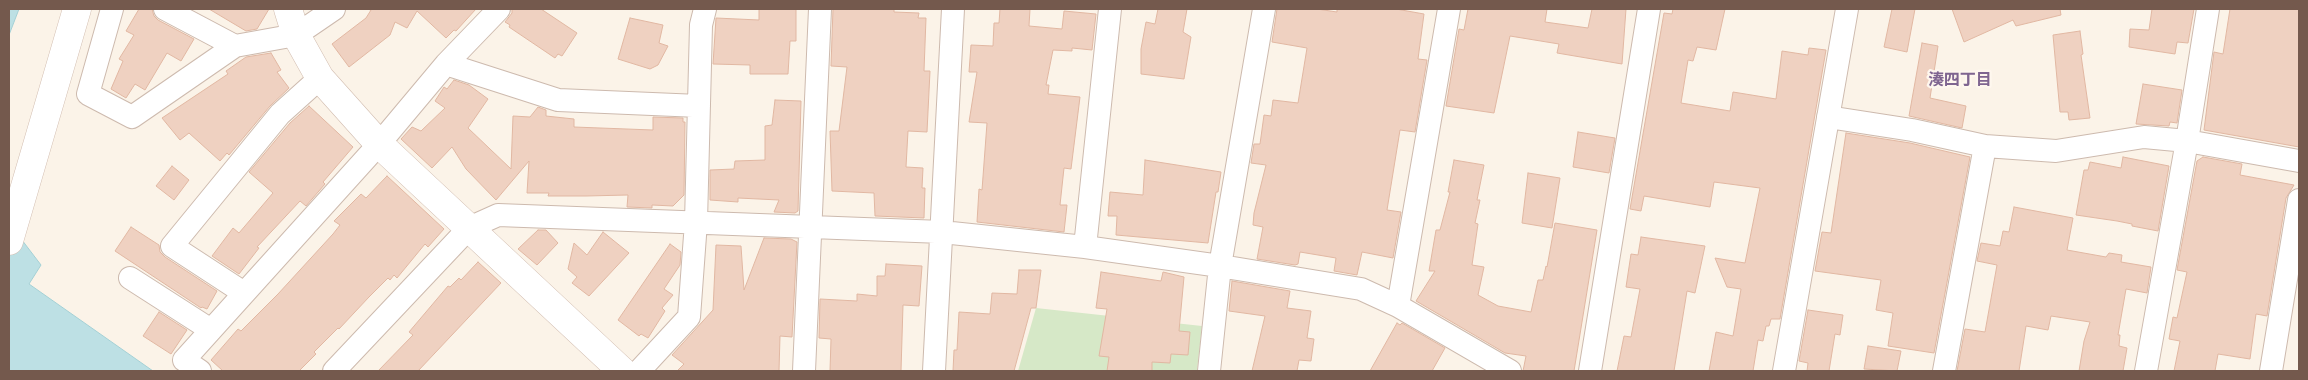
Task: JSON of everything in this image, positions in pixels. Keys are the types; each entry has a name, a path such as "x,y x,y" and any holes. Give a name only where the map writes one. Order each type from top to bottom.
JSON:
{"street":[{"path":"9,241 77,9"},
{"path":"112,9 88,94 132,117 235,46 296,34 334,9"},
{"path":"165,9 235,46"},
{"path":"288,9 296,34 320,78 379,144 622,371"},
{"path":"200,371 184,360 379,144 446,64 499,9"},
{"path":"639,371 689,318 696,222 701,25 705,9"},
{"path":"804,371 820,9"},
{"path":"934,371 953,9"},
{"path":"1086,247 1110,9"},
{"path":"1209,371 1220,266 1264,9"},
{"path":"1398,306 1449,9"},
{"path":"1590,371 1649,9"},
{"path":"1784,371 1847,9"},
{"path":"2146,371 2187,141 2208,9"},
{"path":"446,64 558,100 700,106"},
{"path":"244,293 172,246 280,114 320,78"},
{"path":"1828,117 1912,130 1985,146 2056,151 2144,137 2187,141 2299,161"},
{"path":"1944,371 1985,146"},
{"path":"2271,371 2299,200"},
{"path":"334,371 469,228 498,215 942,232 1086,247 1220,266 1362,289 1398,306 1476,363 1510,371"},
{"path":"130,278 211,330"}],"green space":[{"path":"1036,308 1202,326 1197,371 1018,371"}],"water":[{"path":"9,9 19,9 9,35"},
{"path":"9,223 41,265 29,284 153,371 9,371"}],"building":[{"path":"139,9 152,9 154,16 158,20 194,39 181,61 167,53 145,90 135,84 126,98 111,89 123,61 119,59 134,35 126,31"},
{"path":"209,9 269,9 257,29 246,31"},
{"path":"367,9 476,9 456,31 454,30 446,38 417,11 407,28 395,22 390,35 349,67 332,44 366,18 371,10"},
{"path":"512,9 541,9 577,33 562,56 558,54 555,58 509,27 510,25 505,22 512,13"},
{"path":"759,9 796,9 796,41 790,41 788,74 750,74 750,65 713,64 716,18 759,20"},
{"path":"833,9 894,9 894,12 919,13 918,18 926,18 924,71 930,71 927,132 908,131 906,167 923,168 922,188 925,188 924,218 875,216 874,193 832,191 830,131 839,131 847,67 831,66"},
{"path":"1000,9 1030,9 1029,26 1062,29 1064,11 1096,14 1092,50 1072,48 1072,51 1053,50 1046,85 1049,85 1048,94 1080,97 1071,169 1064,168 1060,205 1067,205 1064,232 977,222 979,189 982,190 987,123 969,122 977,72 969,72 971,45 993,46 994,23 999,23"},
{"path":"1158,9 1187,9 1183,32 1191,37 1184,79 1141,74 1141,49 1146,22 1155,24"},
{"path":"1277,9 1317,9 1337,12 1337,9 1396,9 1424,14 1418,59 1427,60 1415,132 1400,130 1387,210 1401,212 1393,258 1362,252 1357,275 1334,271 1336,258 1300,252 1298,264 1295,265 1257,259 1263,227 1253,225 1254,213 1266,165 1251,163 1254,144 1260,144 1264,115 1271,116 1273,100 1298,103 1307,48 1272,42"},
{"path":"1468,9 1547,9 1545,22 1588,28 1592,9 1626,9 1622,64 1557,53 1559,44 1510,36 1494,113 1446,106 1459,29 1464,30"},
{"path":"1673,9 1725,9 1716,50 1697,47 1693,61 1688,60 1681,103 1730,111 1733,92 1776,99 1782,51 1808,55 1809,48 1826,50 1780,319 1771,319 1769,326 1766,326 1763,341 1758,340 1753,371 1709,371 1716,332 1733,336 1741,289 1727,287 1715,258 1745,263 1760,188 1714,182 1710,207 1644,196 1641,211 1630,209 1664,13 1672,14"},
{"path":"1892,9 1915,9 1907,52 1884,47"},
{"path":"1952,9 2060,9 2061,15 2016,26 2013,20 1964,42"},
{"path":"2152,9 2194,9 2188,43 2177,42 2175,54 2129,47 2130,29 2149,30"},
{"path":"2230,9 2299,9 2299,147 2204,130 2214,52 2223,54"},
{"path":"630,18 663,25 659,43 668,46 658,65 650,69 618,59"},
{"path":"2080,31 2083,54 2081,55 2090,118 2069,120 2068,112 2060,112 2053,35"},
{"path":"1922,43 1938,46 1930,98 1966,106 1962,128 1909,116"},
{"path":"271,53 281,70 277,72 289,88 270,106 229,155 227,153 220,161 189,133 180,140 162,118 228,74 226,71 246,57"},
{"path":"454,80 469,85 488,99 468,128 511,169 513,116 530,117 538,107 546,110 546,116 574,119 574,127 653,130 653,117 683,118 683,122 685,122 684,195 673,206 652,205 652,208 627,207 628,195 548,196 549,193 527,193 529,161 496,200 466,169 452,147 432,168 401,139 412,127 421,131 445,108 435,101 444,87 447,89"},
{"path":"2143,84 2182,90 2177,123 2170,122 2169,126 2136,124"},
{"path":"775,100 801,101 798,211 795,213 774,212 779,200 738,198 738,202 710,200 710,170 734,169 735,161 765,160 765,126 772,125"},
{"path":"309,106 353,147 323,182 325,184 306,206 300,201 257,247 259,248 239,274 212,256 233,228 239,233 273,193 249,172 290,123"},
{"path":"1578,132 1615,138 1609,173 1573,167"},
{"path":"1846,133 1910,143 1970,157 1934,353 1888,346 1893,313 1876,310 1881,280 1815,271 1822,232 1831,233"},
{"path":"2123,157 2169,166 2158,231 2117,221 2076,215 2084,170 2088,170 2090,162 2121,168"},
{"path":"2203,157 2242,164 2240,175 2294,185 2286,198 2267,316 2256,314 2250,359 2218,354 2215,371 2174,371 2180,341 2169,339 2173,317 2177,318 2187,272 2177,270 2197,161"},
{"path":"1145,160 1221,172 1208,243 1116,235 1117,216 1108,216 1110,192 1143,195"},
{"path":"1454,160 1484,165 1477,200 1480,200 1475,223 1478,224 1472,265 1484,267 1478,295 1498,306 1531,312 1538,280 1543,280 1547,267 1555,223 1597,230 1574,371 1523,371 1526,356 1505,353 1416,301 1435,271 1429,271 1436,230 1440,230 1450,192 1448,192"},
{"path":"172,166 189,180 174,200 156,186"},
{"path":"1528,173 1560,178 1552,228 1522,223"},
{"path":"387,176 444,229 428,247 425,244 397,278 394,275 390,280 388,278 314,352 316,354 299,371 223,371 211,360 238,329 241,331 278,294 333,234 340,225 334,221 361,194 366,198"},
{"path":"2014,207 2073,218 2067,250 2106,257 2109,253 2122,255 2121,262 2151,267 2147,293 2126,289 2118,335 2120,335 2119,346 2127,348 2123,371 2079,371 2084,341 2090,322 2051,316 2048,330 2026,326 2019,371 1957,371 1965,329 1985,332 1997,265 1977,261 1981,243 2000,246 2003,231 2009,232"},
{"path":"131,227 159,245 160,252 165,257 217,291 207,309 201,308 115,251"},
{"path":"538,230 546,230 558,243 537,265 518,249"},
{"path":"603,232 629,253 589,296 572,283 577,277 568,269 574,243 587,255"},
{"path":"1641,237 1705,246 1695,293 1687,291 1674,371 1617,371 1624,336 1631,337 1640,289 1626,287 1631,254 1638,255"},
{"path":"764,238 791,239 797,242 792,337 780,336 779,371 677,371 684,364 672,355 713,310 716,245 741,246 744,290"},
{"path":"670,244 681,252 680,265 664,289 673,295 662,308 665,311 648,338 641,334 639,336 618,320"},
{"path":"478,262 501,283 418,371 378,371 413,335 409,332 448,286 450,287 459,278 461,280"},
{"path":"886,264 922,266 919,306 903,305 901,371 830,371 831,339 819,338 820,299 857,301 857,294 877,296 877,276 885,276"},
{"path":"1019,270 1041,270 1036,308 1031,308 1014,371 953,371 954,350 957,350 959,312 990,314 992,293 1017,294"},
{"path":"1101,272 1161,281 1163,272 1184,277 1179,331 1190,332 1188,355 1171,354 1170,363 1152,362 1152,371 1107,371 1109,357 1099,356 1107,309 1096,308"},
{"path":"1232,281 1290,291 1287,308 1311,311 1307,338 1314,339 1311,361 1299,360 1297,371 1252,371 1265,316 1229,311"},
{"path":"1808,310 1843,315 1840,335 1835,334 1829,371 1807,371 1808,363 1799,361"},
{"path":"159,312 187,330 171,354 143,336"},
{"path":"1397,323 1400,325 1402,323 1445,348 1432,371 1370,371"},
{"path":"1868,346 1901,351 1897,371 1864,369"}],"district":[{"name":"湊四丁目","path":"1960,80"}]}
